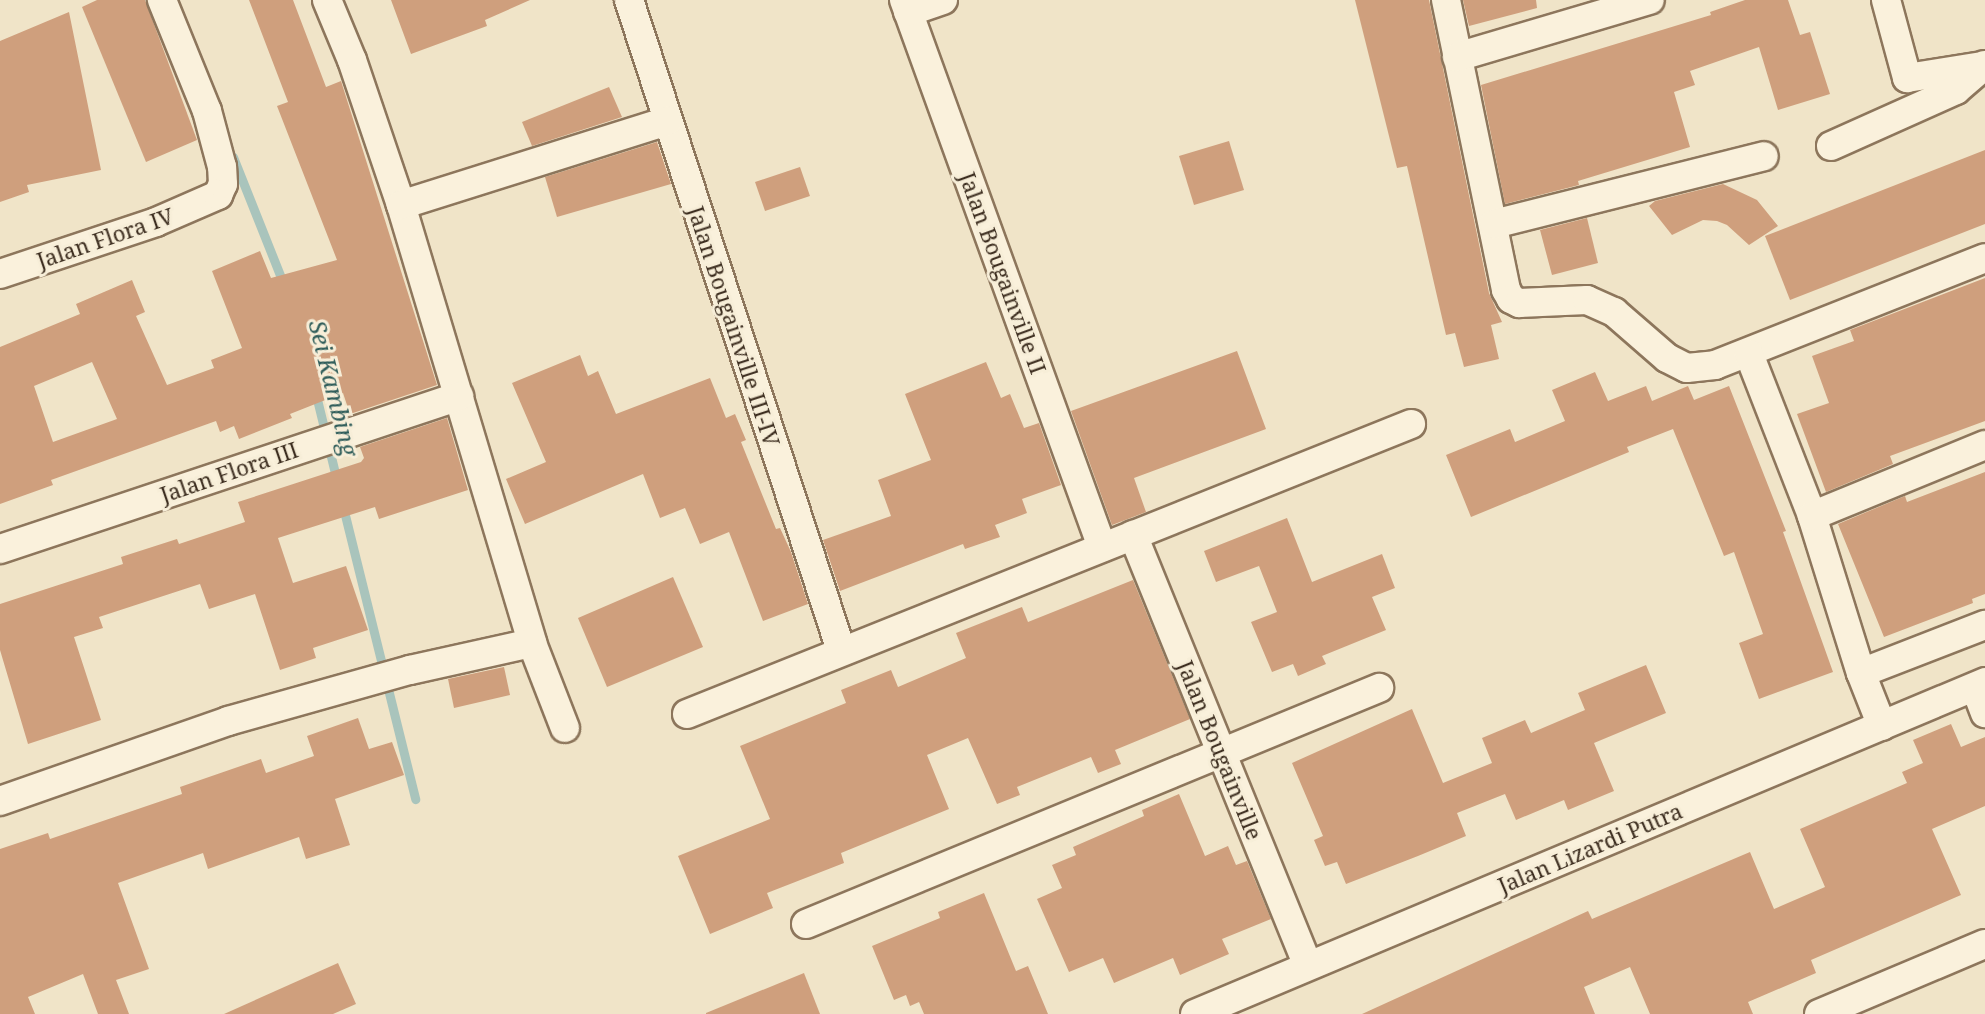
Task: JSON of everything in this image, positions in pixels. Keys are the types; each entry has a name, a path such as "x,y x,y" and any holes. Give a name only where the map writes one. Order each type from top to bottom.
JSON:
{"street":[{"name":"Jalan Flora IV","path":"0,274 209,202 218,195 223,184 222,167 207,111 162,0"},
{"path":"327,0 352,60 401,205 532,643 565,728"},
{"name":"Jalan Bougainville III-IV","path":"629,0 841,650"},
{"path":"906,6 943,0"},
{"path":"1446,0 1506,290 1511,299 1519,303 1587,300 1614,312 1667,358 1687,368 1715,365 1749,354 1985,258"},
{"path":"1457,57 1650,0"},
{"path":"1886,0 1907,78 1984,65"},
{"name":"Jalan Bougainville II","path":"906,6 1102,547"},
{"path":"1831,146 1956,90 1984,65"},
{"path":"401,205 667,121"},
{"path":"1494,224 1764,156"},
{"path":"1749,354 1812,516 1861,673 1882,726"},
{"name":"Jalan Flora III","path":"0,549 459,396"},
{"path":"687,714 1411,424"},
{"path":"1812,516 1985,445"},
{"name":"Jalan Bougainville","path":"1133,535 1308,965"},
{"path":"1861,673 1985,625"},
{"path":"0,801 228,721 410,670 532,643"},
{"path":"1980,685 1985,713"},
{"name":"Jalan Lizardi Putra","path":"1195,1014 1980,685"},
{"path":"806,924 1379,688"},
{"path":"1819,1014 1985,944"}],"building":[{"path":"97,0 145,0 197,140 146,162 82,7"},
{"path":"249,0 293,0 326,87 341,81 437,385 350,414 343,393 239,439 234,426 220,432 216,421 51,480 53,485 0,504 0,347 80,314 76,304 132,280 145,312 136,316 167,385 214,368 211,360 242,348 212,271 260,251 271,278 337,260 277,106 288,102","holes":["92,362 117,419 53,442 34,386"]},
{"path":"391,0 530,0 485,20 487,26 411,54"},
{"path":"1355,0 1429,0 1489,293 1502,322 1491,325 1499,359 1464,367 1455,333 1446,335 1407,166 1397,168"},
{"path":"1463,0 1536,0 1537,8 1469,26"},
{"path":"1745,0 1788,0 1800,35 1810,32 1830,94 1778,110 1759,47 1690,71 1695,85 1674,92 1690,147 1578,181 1579,185 1505,204 1481,85 1711,15 1710,12"},
{"path":"69,12 101,170 27,185 29,192 0,202 0,41"},
{"path":"609,87 622,117 532,146 522,122"},
{"path":"1229,141 1244,190 1194,205 1179,156"},
{"path":"657,142 671,184 557,217 545,177"},
{"path":"1985,150 1985,224 1790,300 1765,236"},
{"path":"800,167 810,196 765,211 755,182"},
{"path":"1723,184 1757,200 1778,226 1749,245 1727,225 1717,221 1703,220 1672,235 1649,206 1655,201"},
{"path":"1587,218 1598,263 1552,275 1540,230"},
{"path":"1985,278 1985,421 1890,456 1893,464 1826,492 1797,414 1829,403 1812,356 1854,341 1850,330"},
{"path":"1237,351 1266,429 1134,478 1146,512 1112,525 1071,411"},
{"path":"580,355 588,376 598,371 616,414 710,378 726,418 735,414 746,440 741,442 776,529 780,528 791,552 808,604 763,621 729,532 700,544 685,508 660,518 643,474 525,524 506,479 546,462 512,383"},
{"path":"986,362 1001,398 1010,394 1024,428 1039,423 1061,485 1022,499 1027,513 995,525 1000,537 965,549 963,544 840,591 823,540 891,516 878,480 931,460 905,394"},
{"path":"1595,372 1608,401 1646,386 1652,401 1688,386 1694,400 1729,386 1786,531 1783,532 1833,672 1759,699 1739,643 1763,634 1734,552 1724,556 1673,429 1627,447 1629,452 1471,517 1446,455 1510,429 1515,442 1565,421 1552,390"},
{"path":"447,418 468,490 379,519 375,507 278,538 293,583 346,566 368,630 313,648 316,658 280,670 255,594 209,609 200,584 99,617 103,628 74,637 101,720 28,744 0,650 0,604 123,564 121,557 177,539 179,544 245,522 238,502 361,462 364,458 360,447"},
{"path":"1985,472 1985,594 1972,599 1973,603 1884,637 1838,524 1905,496 1907,502"},
{"path":"1287,518 1312,582 1382,554 1395,588 1372,597 1386,630 1322,656 1326,664 1298,676 1293,664 1272,672 1251,622 1277,612 1259,566 1216,582 1204,551"},
{"path":"673,577 703,647 607,687 578,618"},
{"path":"1133,580 1190,719 1115,750 1121,764 1098,773 1091,757 1017,787 1020,795 997,804 968,738 927,755 949,809 841,853 844,863 767,893 773,908 710,934 678,856 770,819 740,746 846,703 841,690 891,670 898,687 966,658 956,633 1022,607 1028,622"},
{"path":"1646,665 1666,713 1594,743 1614,791 1568,810 1564,800 1516,820 1505,794 1457,813 1466,836 1418,856 1346,884 1337,862 1325,866 1314,840 1323,836 1292,763 1412,709 1443,783 1492,763 1482,738 1525,720 1531,733 1585,710 1578,693"},
{"path":"504,667 510,695 454,708 448,679"},
{"path":"358,718 369,749 392,742 404,775 335,799 350,845 306,859 299,837 208,869 203,853 118,883 149,969 116,980 129,1014 98,1014 83,974 28,997 35,1014 0,1014 0,849 48,833 50,839 182,794 180,787 261,759 266,773 314,756 307,736"},
{"path":"1951,724 1961,747 1985,737 1985,806 1932,829 1961,895 1811,960 1816,973 1748,1002 1753,1014 1650,1014 1630,967 1584,987 1595,1014 1362,1014 1588,911 1592,919 1750,852 1774,909 1825,887 1800,829 1907,783 1902,772 1923,763 1913,740"},
{"path":"1179,794 1205,856 1228,846 1236,865 1247,861 1271,919 1222,939 1229,954 1180,975 1173,958 1114,983 1103,958 1069,972 1037,899 1062,888 1052,865 1076,855 1073,847 1144,816 1142,810"},
{"path":"984,893 1016,971 1028,966 1048,1014 924,1014 919,1002 910,1006 906,995 894,1000 872,946 940,918 938,912"},
{"path":"338,963 356,1004 333,1014 224,1014"},
{"path":"804,973 820,1014 706,1014 706,1013"}],"waterway":[{"name":"Sei Kambing","path":"233,157 284,285"},
{"name":"Sei Kambing","path":"315,391 337,481"},
{"name":"Sei Kambing","path":"343,507 415,799"}]}
